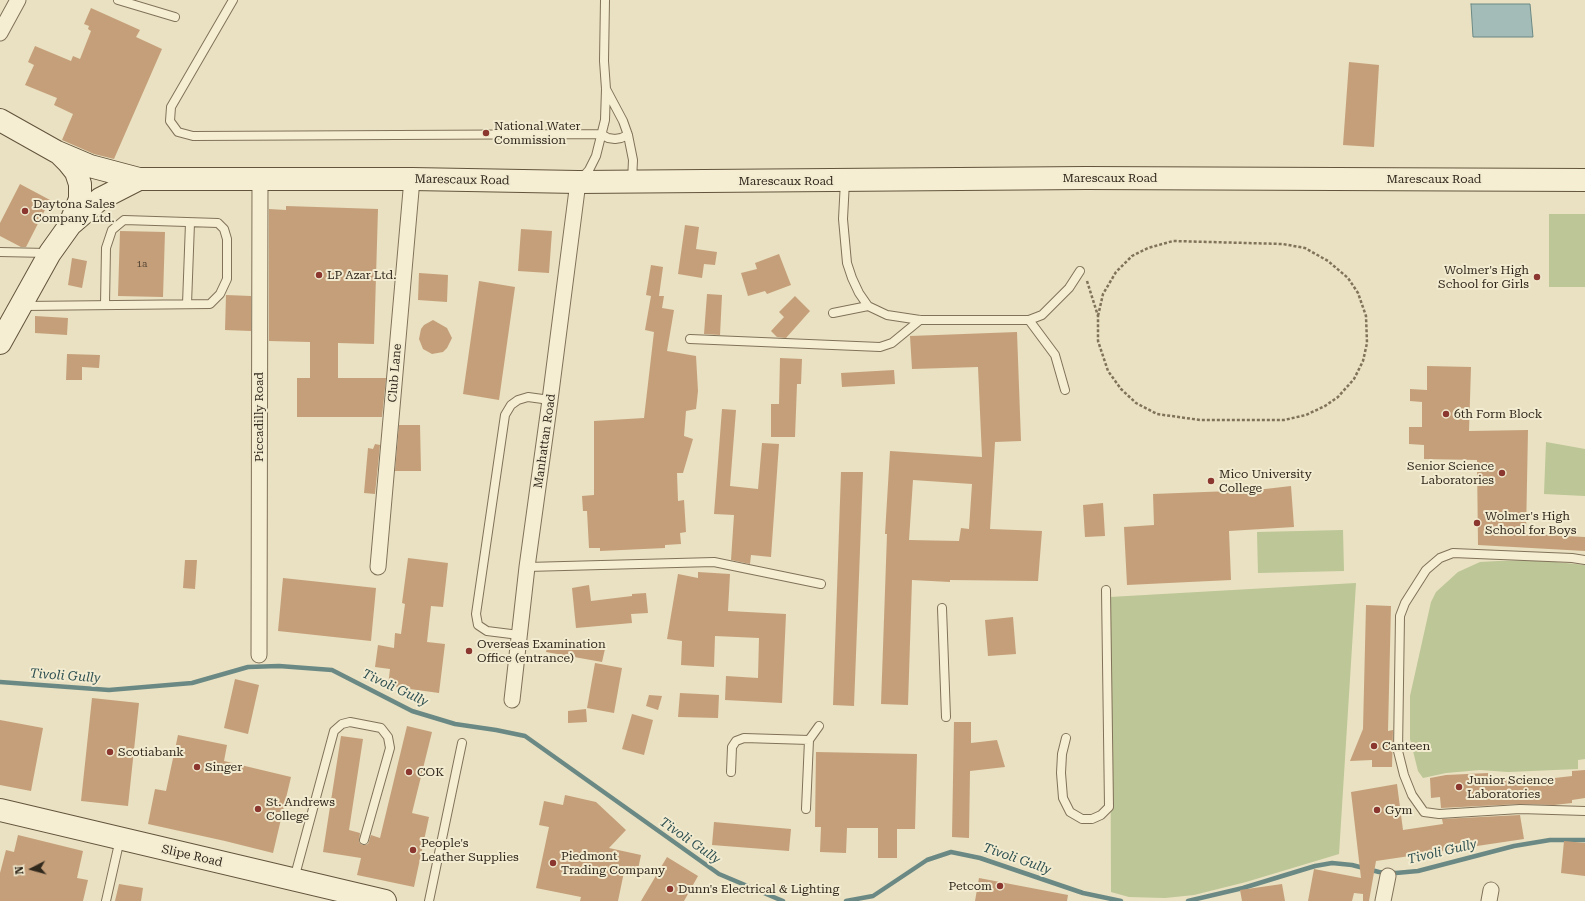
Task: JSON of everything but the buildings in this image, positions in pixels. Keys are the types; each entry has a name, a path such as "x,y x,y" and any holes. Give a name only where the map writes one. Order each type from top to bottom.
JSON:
{"main road":[{"name":"Marescaux Road","path":"0,120 57,152 90,166 140,179 412,179 578,182 1242,178 1585,180"},
{"path":"57,152 76,172 80,184 80,199 70,225"},
{"path":"3,333 21,306 50,253 70,225 100,199 140,179"},
{"name":"Slipe Road","path":"0,810 385,901"}],"street":[{"path":"0,33 18,0"},
{"name":"Piccadilly Road","path":"259,655 260,179"},
{"name":"Club Lane","path":"378,567 412,179"},
{"name":"Manhattan Road","path":"512,700 527,567 578,182"},
{"path":"1382,901 1388,876"}],"lane":[{"path":"118,0 175,17"},
{"path":"233,0 171,107 170,121 178,132 193,136 602,134 608,138 615,139 628,135"},
{"path":"578,182 589,170 596,156 602,134 606,89 604,61 605,0"},
{"path":"606,89 623,121 628,135 633,160 632,182"},
{"path":"845,180 843,219 848,263 852,278 859,293 868,306 888,315 920,320 1029,320 1042,315 1069,288 1080,271"},
{"path":"21,306 210,304 220,294 227,279 227,239 224,229 218,223 124,220 112,230 106,248 105,304"},
{"path":"187,304 190,223"},
{"path":"0,252 50,253"},
{"path":"833,313 868,306"},
{"path":"690,339 880,347 892,343 920,320"},
{"path":"1029,320 1055,355 1065,390"},
{"path":"519,635 487,631 478,625 476,614 478,598 505,415 511,406 518,400 528,397 550,400"},
{"path":"1585,560 1572,558 1453,553 1440,558 1426,570 1405,603 1400,616 1398,743 1398,751 1404,775 1412,795 1424,812 1439,814 1520,809 1585,811"},
{"path":"527,567 714,562 821,584"},
{"path":"1066,738 1062,754 1061,773 1063,798 1070,812 1082,819 1092,819 1101,815 1109,807 1106,590"},
{"path":"942,608 946,717"},
{"path":"294,880 334,731 342,724 350,722 381,728 388,737 390,748 364,840"},
{"path":"806,809 809,740 819,726"},
{"path":"731,772 732,746 736,741 744,738 809,740"},
{"path":"429,901 462,743"},
{"path":"106,901 120,839"}],"path":[{"path":"1080,271 1089,285 1098,316 1098,341 1108,371 1120,389 1136,403 1157,414 1200,420 1284,420 1306,415 1325,406 1338,396 1354,379 1363,361 1367,343 1366,316 1358,293 1348,278 1328,261 1305,248 1283,244 1173,241 1148,248 1132,256 1116,272 1104,294 1098,316"}],"green space":[{"path":"1549,214 1585,214 1585,287 1549,287"},
{"path":"1546,442 1585,449 1585,496 1544,494"},
{"path":"1343,530 1344,571 1258,573 1257,532"},
{"path":"1536,560 1585,565 1585,759 1578,760 1578,769 1508,772 1480,770 1446,773 1423,778 1418,771 1410,739 1410,696 1431,602 1436,592 1458,572 1480,562"},
{"path":"1356,583 1339,854 1246,882 1194,895 1165,898 1129,897 1111,892 1110,597"}],"water":[{"path":"1471,4 1530,4 1533,37 1473,37"}],"waterway":[{"name":"Tivoli Gully","path":"0,682 109,690 192,683 248,667 279,666 332,670 412,711 455,724 525,736 719,874 783,901"},
{"name":"Tivoli Gully","path":"1188,901 1243,888 1315,866 1332,863 1352,865 1379,872 1396,873 1418,871 1514,846 1550,840 1585,840"},
{"name":"Tivoli Gully","path":"846,901 873,896 927,860 951,852 980,858 1083,893 1121,901"}],"place":[{"name":"National Water Commission","path":"486,133"},
{"name":"Daytona Sales Company Ltd.","path":"25,211"},
{"name":"LP Azar Ltd.","path":"319,275"},
{"name":"Wolmer's High School for Girls","path":"1537,277"},
{"name":"6th Form Block","path":"1446,414"},
{"name":"Senior Science Laboratories","path":"1502,473"},
{"name":"Mico University College","path":"1211,481"},
{"name":"Wolmer's High School for Boys","path":"1477,523"},
{"name":"Overseas Examination Office (entrance)","path":"469,651"},
{"name":"Canteen","path":"1374,746"},
{"name":"Scotiabank","path":"110,752"},
{"name":"Singer","path":"197,767"},
{"name":"COK","path":"409,772"},
{"name":"Junior Science Laboratories","path":"1459,787"},
{"name":"St. Andrews College","path":"258,809"},
{"name":"Gym","path":"1377,810"},
{"name":"People's Leather Supplies","path":"413,850"},
{"name":"Piedmont Trading Company","path":"553,863"},
{"name":"Petcom","path":"1000,886"},
{"name":"Dunn's Electrical & Lighting","path":"670,889"}]}
